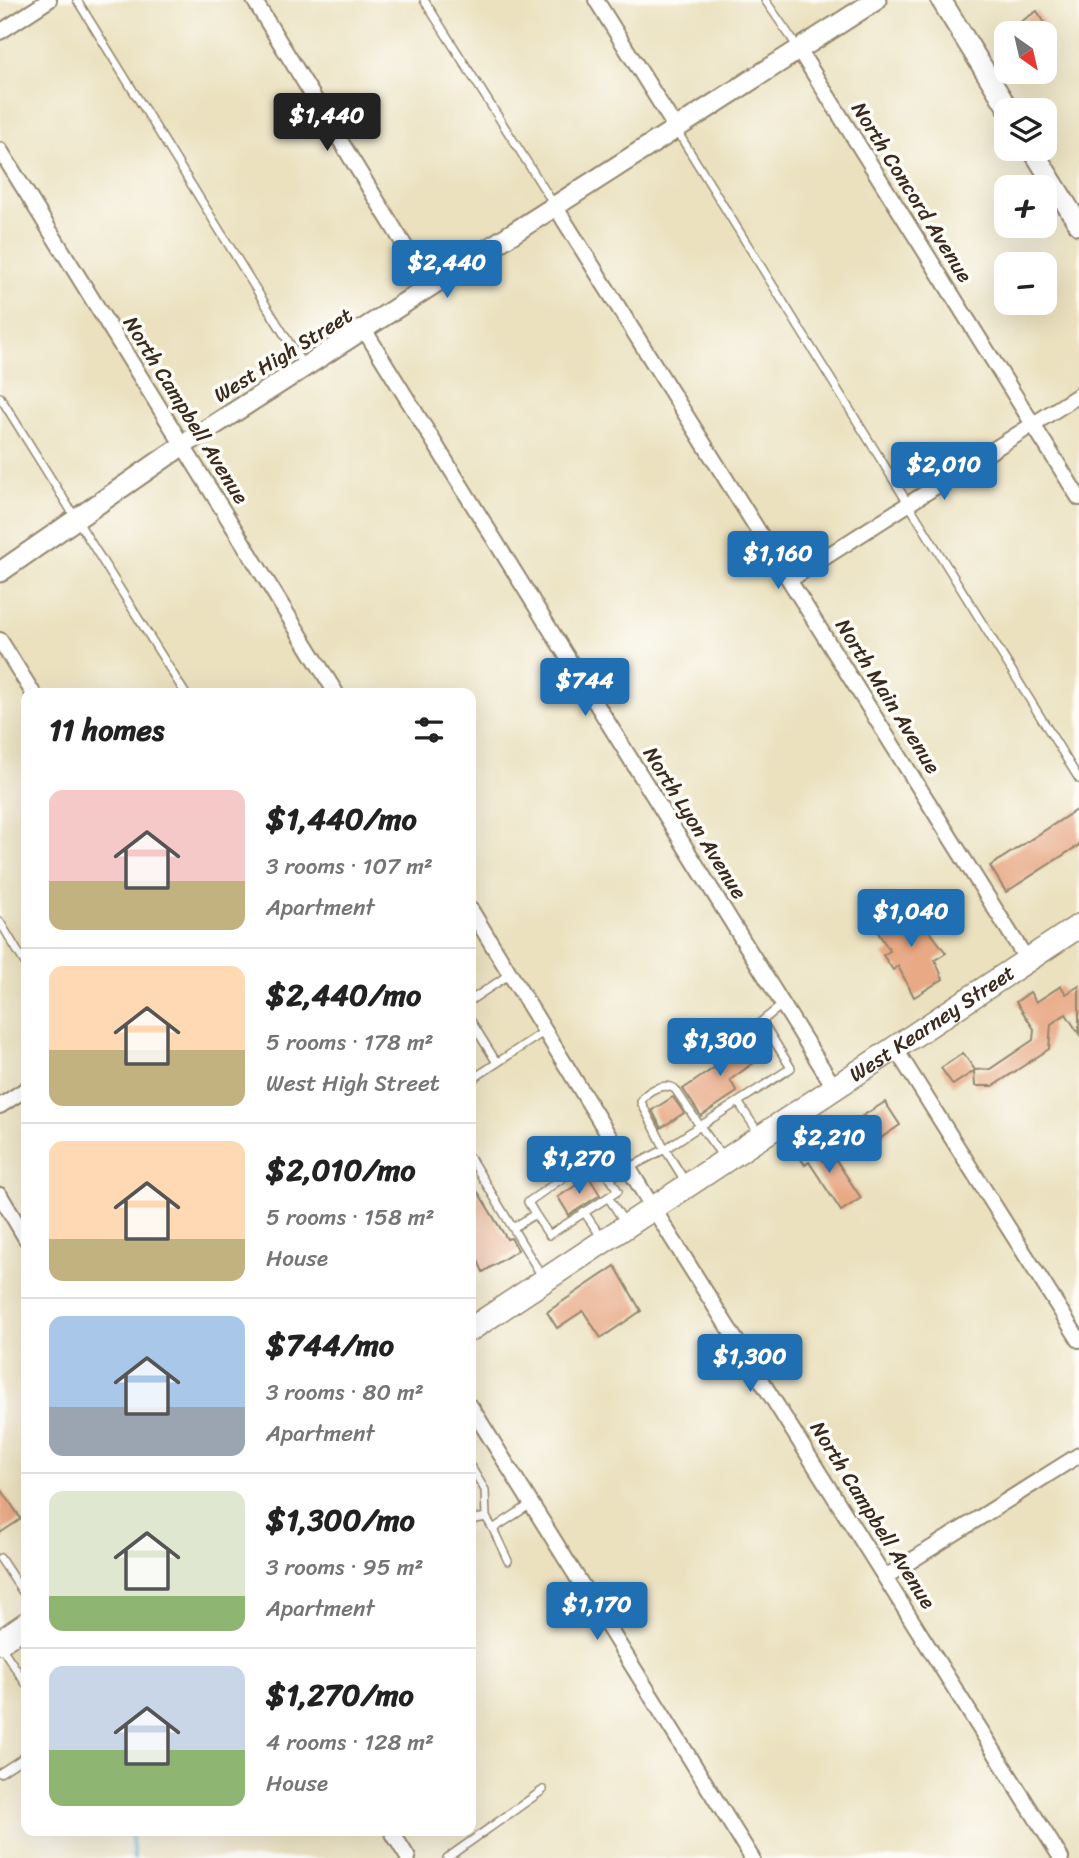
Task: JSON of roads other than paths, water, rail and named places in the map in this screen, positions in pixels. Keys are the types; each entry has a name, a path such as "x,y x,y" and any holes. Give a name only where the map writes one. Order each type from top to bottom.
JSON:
{"main road":[{"name":"West Kearney Street","path":"476,1326 1079,926"},
{"path":"0,1644 21,1631"}],"street":[{"path":"0,32 49,0"},
{"path":"254,0 430,287"},
{"path":"596,0 675,127"},
{"name":"West High Street","path":"0,572 183,445 365,331 675,127 876,0"},
{"path":"941,0 1002,98"},
{"name":"North Concord Avenue","path":"799,50 1079,498"},
{"name":"North Campbell Avenue","path":"0,150 333,688"},
{"path":"1039,161 1079,225"},
{"name":"North Main Avenue","path":"555,206 791,579 1027,960"},
{"name":"North Lyon Avenue","path":"365,331 834,1087"},
{"path":"791,579 1079,395"},
{"path":"0,639 30,688"},
{"name":"North Campbell Avenue","path":"476,918 615,1141 653,1208 887,1576 1061,1858"},
{"path":"895,1048 1079,1340"},
{"path":"0,1106 21,1092"},
{"path":"0,1195 21,1231"},
{"path":"476,1415 752,1858"},
{"path":"887,1576 1079,1455"},
{"path":"395,1836 408,1858"}],"lane":[{"path":"77,0 305,368"},
{"path":"424,0 555,206"},
{"path":"765,0 799,50"},
{"path":"675,127 1079,779"},
{"path":"0,397 182,688"},
{"path":"0,922 21,957"},
{"path":"476,997 510,974"},
{"path":"610,1178 665,1149 791,1068 762,1021 783,1005"},
{"path":"476,1029 497,1063"},
{"path":"476,1077 546,1031"},
{"path":"687,1185 643,1109 644,1096 659,1087 670,1086 676,1089 725,1160"},
{"path":"738,1102 760,1136"},
{"path":"596,1155 618,1191 549,1236 528,1202 615,1141"},
{"path":"476,1167 544,1280"},
{"path":"608,1197 626,1225"},
{"path":"584,1212 603,1241"},
{"path":"513,1228 535,1214"},
{"path":"476,1475 485,1490 486,1517 508,1561"},
{"path":"494,1529 531,1503"},
{"path":"476,1518 481,1515 486,1517"},
{"path":"0,1558 21,1590"},
{"path":"0,1644 21,1676"},
{"path":"0,1773 21,1759"},
{"path":"447,1858 543,1790"}],"waterway":[{"path":"132,1836 134,1858"}]}
